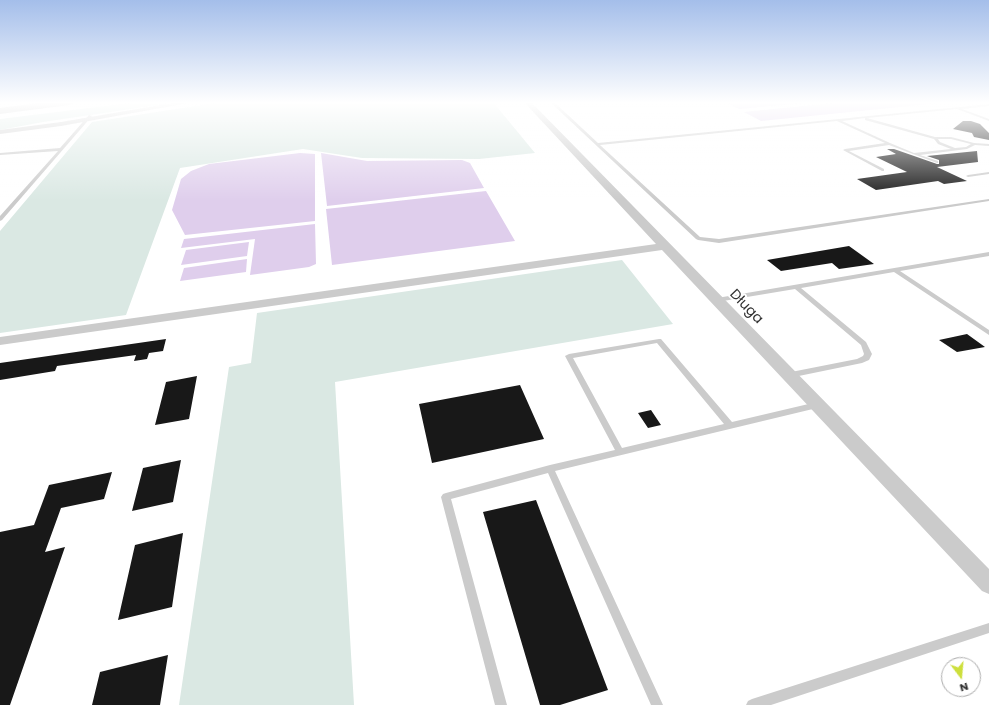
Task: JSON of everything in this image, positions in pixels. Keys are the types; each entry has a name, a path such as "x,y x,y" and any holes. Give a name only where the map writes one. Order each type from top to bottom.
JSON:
{"street":[{"name":"Długa","path":"559,135 989,584"},
{"path":"0,341 665,246"}],"lane":[{"path":"0,219 74,135"},
{"path":"588,135 698,238 719,241 989,200"},
{"path":"598,144 689,135"},
{"path":"870,135 889,144 937,162"},
{"path":"924,135 935,138 951,138 974,144 989,145"},
{"path":"935,138 945,146 961,149"},
{"path":"882,170 845,150 889,144"},
{"path":"914,154 967,148 974,144"},
{"path":"0,154 62,149"},
{"path":"968,176 989,173"},
{"path":"717,300 989,254"},
{"path":"895,270 989,333"},
{"path":"789,375 859,361 866,358 868,354 864,344 797,286"},
{"path":"620,452 569,356 659,341 730,426"},
{"path":"501,705 446,497 550,469 817,405"},
{"path":"550,469 657,705"},
{"path":"752,705 989,628"}],"shaded area":[{"path":"81,135 520,135 535,153 479,159 362,158 303,149 180,168 126,315 0,333 0,231"},
{"path":"300,153 315,154 315,221 185,235 172,210 181,179 191,171 209,164"},
{"path":"321,153 367,161 462,160 470,163 484,188 327,206"},
{"path":"486,191 515,241 332,265 326,209"},
{"path":"315,224 316,264 309,267 250,275 255,239 181,248 184,239"},
{"path":"249,242 247,256 181,265 186,250"},
{"path":"247,259 246,272 180,281 184,268"},
{"path":"622,260 673,324 335,382 354,705 179,705 229,367 251,363 257,313"}],"building":[{"path":"973,135 989,135 989,140 974,137"},
{"path":"887,149 894,149 937,164 939,164 939,160 927,156 977,151 978,162 937,167 967,181 944,184 938,181 876,190 857,179 907,172 876,157 896,154"},
{"path":"849,246 874,264 839,269 832,263 781,271 767,260"},
{"path":"967,334 985,347 957,352 939,340"},
{"path":"166,339 163,351 149,353 147,359 134,361 136,355 57,366 55,371 0,380 0,363"},
{"path":"197,376 189,419 155,425 166,382"},
{"path":"520,385 544,439 432,463 419,404"},
{"path":"651,410 661,425 648,428 638,413"},
{"path":"181,460 173,502 132,511 143,468"},
{"path":"112,472 104,499 61,508 45,552 65,547 10,705 0,705 0,532 34,525 49,485"},
{"path":"536,500 608,690 560,705 540,705 483,512"},
{"path":"183,533 172,607 118,620 135,545"},
{"path":"168,655 160,705 92,705 100,672"}]}
